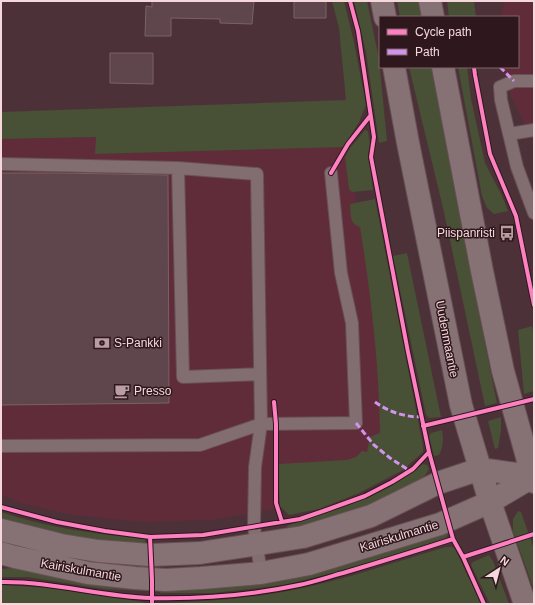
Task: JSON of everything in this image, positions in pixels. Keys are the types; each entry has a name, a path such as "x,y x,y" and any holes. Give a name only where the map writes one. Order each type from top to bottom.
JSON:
{"street":[{"path":"382,1 385,16"},
{"path":"430,1 434,16"},
{"name":"Uudenmaantie","path":"394,68 461,405 490,502 525,604"},
{"path":"443,68 503,371 533,478"},
{"name":"Kairiskulmantie","path":"1,530 61,545 98,551 151,555 200,553 303,537 371,516 438,483 480,469 533,478"},
{"name":"Kairiskulmantie","path":"1,553 88,573 136,578 166,580 261,573 309,564 423,530 490,502 533,478"}],"lane":[{"path":"534,81 514,82 500,87 501,100 517,167 534,213"},
{"path":"509,134 534,130"},
{"path":"1,164 178,168 257,174 261,424 254,467 254,527 261,573"},
{"path":"178,168 183,377 260,374"},
{"path":"1,446 200,446 261,424 356,423 352,323 341,273 331,172"}],"shaded area":[{"path":"505,1 534,1 534,145 533,140 511,96 503,68 519,68 519,16 500,16"},
{"path":"96,137 96,154 347,147 400,461 291,506 211,520 143,522 72,515 21,503 1,495 1,139"}],"green space":[{"path":"332,1 344,1 354,42 366,105 359,122 347,141 347,147 95,154 96,137 1,139 1,112 346,100 339,28"},
{"path":"354,1 367,1 379,59 387,141 379,143 366,52"},
{"path":"397,1 419,1 422,16 400,16"},
{"path":"447,1 474,1 476,16 449,16"},
{"path":"409,68 432,68 497,403 485,406 444,212"},
{"path":"458,68 467,68 471,99 485,163 508,211 494,214 487,208 482,196"},
{"path":"365,130 368,131 370,145 368,154 373,190 352,192 349,189 345,157 350,148"},
{"path":"375,199 423,452 403,470 359,493 319,509 289,515 280,506 278,464 347,460 356,457 362,451 367,452 370,437 380,433 376,355 368,278 360,227 356,226 352,221 350,204"},
{"path":"407,253 441,417 429,418 426,415 393,256"},
{"path":"532,326 534,337 534,391 524,394 518,330"},
{"path":"501,417 501,430 498,448 495,449 488,421"},
{"path":"442,430 443,440 441,449 439,455 434,456 429,436 431,433"},
{"path":"423,464 427,465 429,469 420,480 406,490 388,499 368,507 293,530 286,526 340,508 375,494 408,475"},
{"path":"518,511 521,512 534,549 534,590 513,531 513,519"},
{"path":"1,512 18,518 54,526 145,539 145,548 109,547 1,523"},
{"path":"446,530 448,535 446,538 345,570 284,585 213,593 161,593 158,591 157,587"},
{"path":"446,547 452,547 455,549 481,604 158,604 238,598 310,587"},
{"path":"489,555 493,561 509,604 490,604 471,565 473,562"},
{"path":"21,567 147,583 147,591 103,589 28,577 1,577 1,569"},
{"path":"1,585 52,588 142,602 146,604 1,604"}],"building":[{"path":"152,1 254,1 252,24 220,23 220,19 171,18 171,36 145,36 146,6 152,7"},
{"path":"294,1 326,1 326,18 294,18"},
{"path":"110,53 153,53 153,84 110,83"},
{"path":"1,173 168,175 169,403 1,405"}],"marked path":[{"path":"501,68 514,81"},
{"path":"375,402 386,409 397,413 422,417"},
{"path":"356,423 374,445 410,471"}],"cycle path":[{"path":"350,1 358,31 374,137 371,157 408,352 429,452 453,539 463,557 484,604"},
{"path":"474,68 490,154 516,216 534,305"},
{"path":"331,173 348,144 370,116"},
{"path":"423,426 534,399"},
{"path":"274,402 276,424 276,503 282,522"},
{"path":"1,507 57,522 105,531 150,537 203,535 300,519 365,496 413,469 429,452"},
{"path":"463,557 534,534"},
{"path":"150,537 152,604"},
{"path":"1,582 20,582 58,586 132,597 170,598 226,596 310,582 453,539"}],"place":[{"name":"Piispanristi","path":"507,233"},
{"name":"S-Pankki","path":"102,343"},
{"name":"Presso","path":"122,391"}]}
